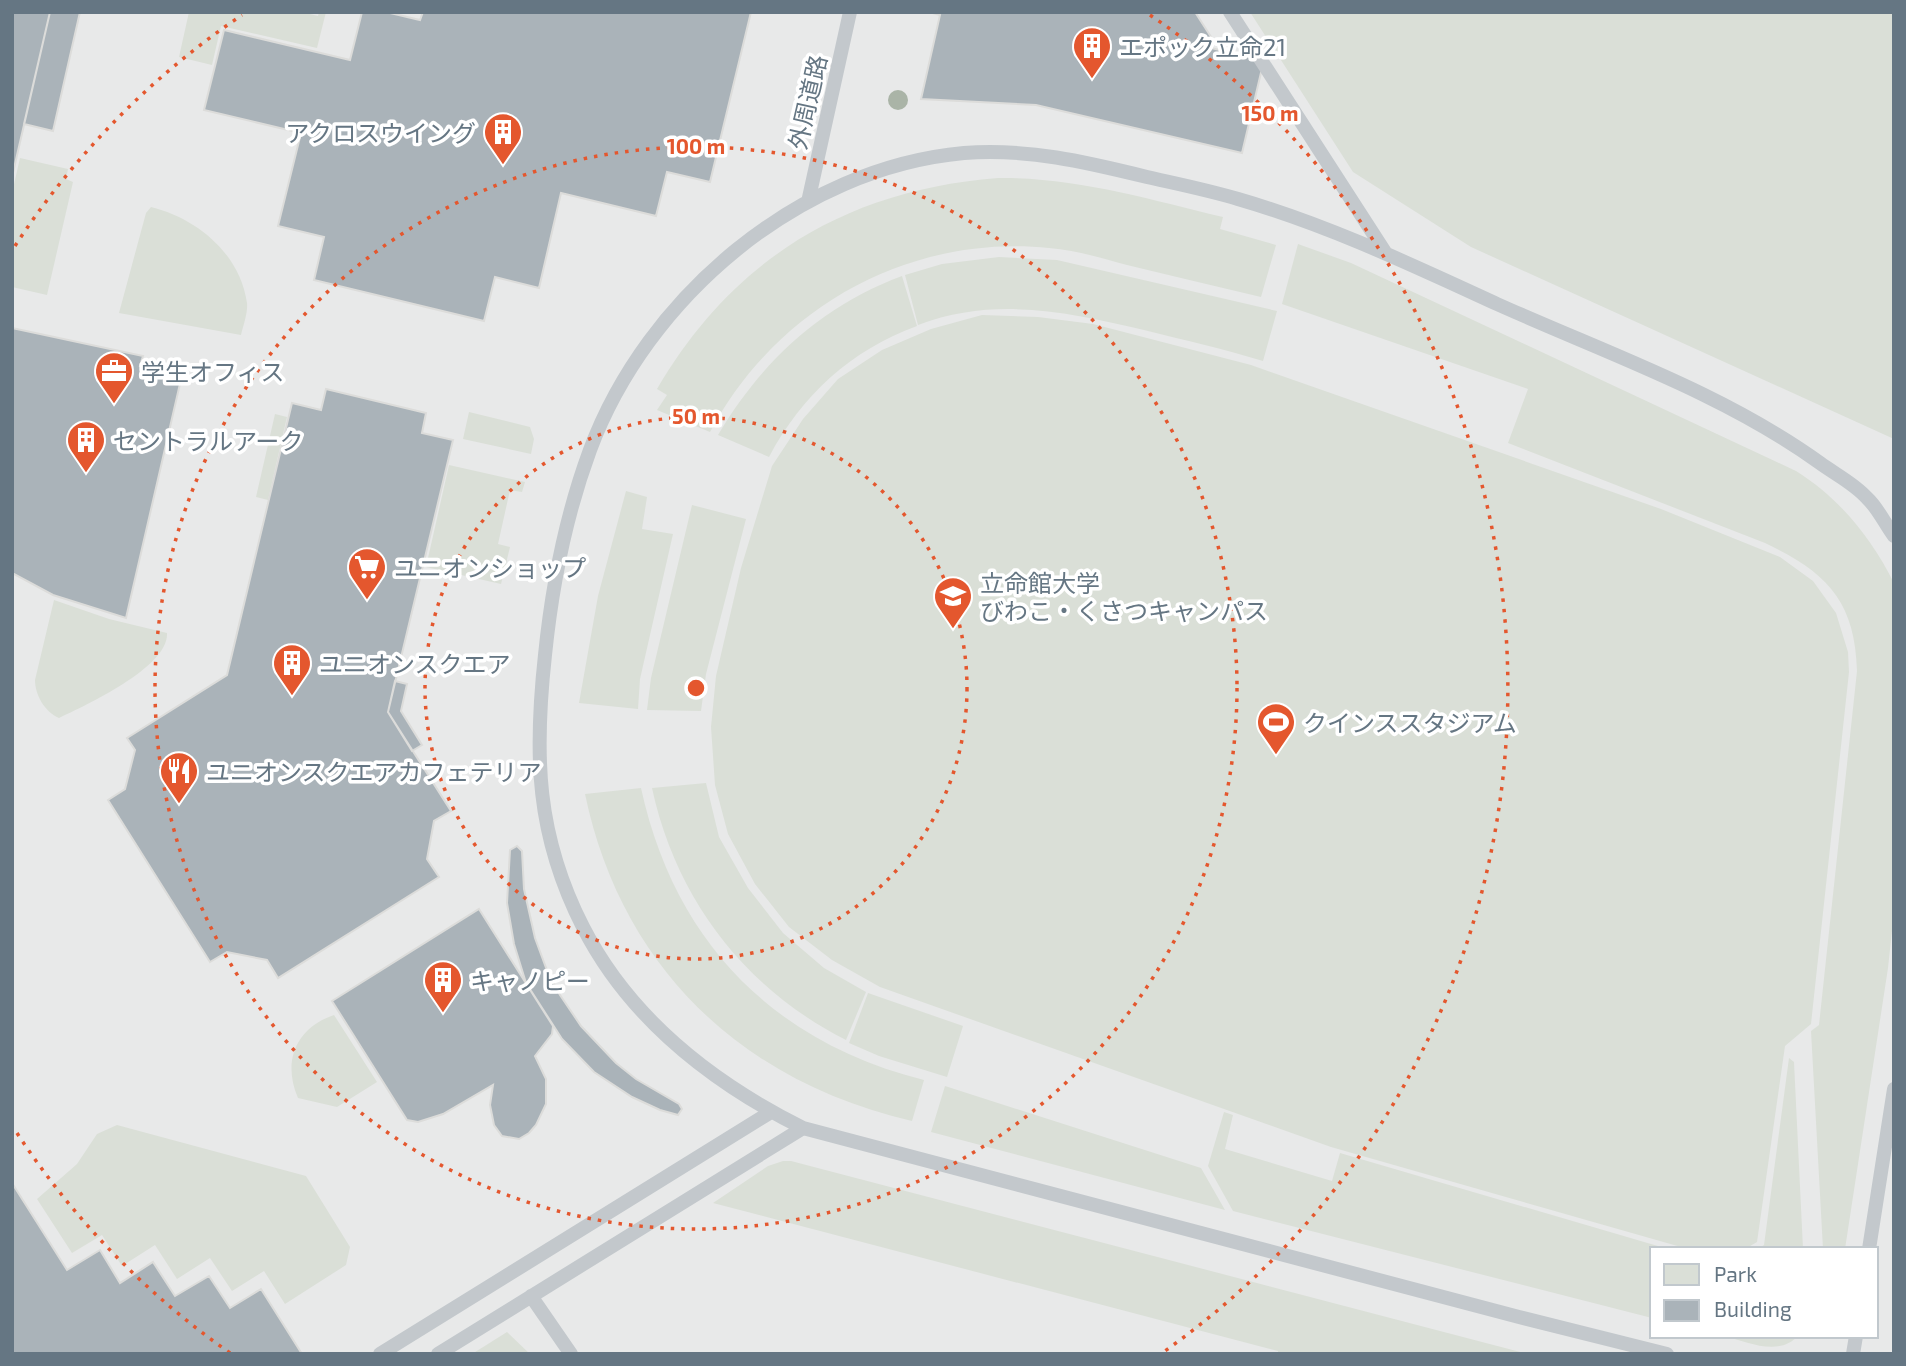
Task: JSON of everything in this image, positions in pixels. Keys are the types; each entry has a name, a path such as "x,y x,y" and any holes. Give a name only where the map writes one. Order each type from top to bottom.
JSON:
{"lane":[{"name":"外周道路","path":"808,202 850,12"},
{"path":"1230,12 1385,252"},
{"path":"1667,1354 803,1128 771,1112 713,1076 660,1031 615,979 595,950 569,895 550,838 540,779 539,713 548,627 572,508 590,450 609,409 657,333 701,282 751,238 778,218 857,179 921,159 961,153 1001,152 1042,154 1081,161 1238,199 1385,252 1672,381 1781,435 1867,498 1894,536"},
{"path":"1869,1247 1894,1089"},
{"path":"380,1354 771,1112"},
{"path":"438,1354 803,1128"},
{"path":"531,1296 571,1354"}],"shaded area":[{"name":"立命館大学 びわこ・くさつキャンパス","path":"12,12 1894,12 1894,1354 12,1354"}],"green space":[{"path":"189,12 302,12 318,16 319,12 326,12 317,48 221,26 212,65 179,57"},
{"path":"1250,12 1894,12 1894,439 1471,247 1353,172"},
{"path":"20,158 68,169 66,179 73,182 47,295 12,287 12,193"},
{"path":"998,178 1083,185 1223,217 1220,229 1276,245 1261,297 1059,249 997,247 946,253 897,267 851,288 809,316 771,349 738,388 710,432 657,410 667,395 657,389 688,343 722,302 759,268 800,239 844,215 892,198 943,185"},
{"path":"151,207 168,212 199,229 213,240 235,268 247,303 241,335 119,313 146,213"},
{"path":"1298,244 1351,263 1796,471 1840,506 1864,534 1885,566 1894,583 1894,912 1888,968 1845,1247 1823,1247 1811,1031 1819,1025 1857,671 1855,646 1843,607 1833,591 1805,565 1765,543 1508,443 1528,389 1282,304"},
{"path":"999,257 1057,260 1277,311 1263,361 1116,323 1031,310 975,311 918,325 905,275 942,264"},
{"path":"902,276 917,326 871,348 831,377 797,414 769,457 718,435 754,384 796,339 845,303"},
{"name":"クインススタジアム","path":"982,315 1038,317 1093,324 1251,365 1661,509 1780,557 1813,581 1836,613 1848,652 1849,672 1811,1024 1785,1046 1757,1242 1748,1247 1681,1247 1331,1147 880,987 832,960 789,927 755,884 728,834 715,785 711,727 716,676 741,568 772,466 803,419 838,379 882,350 931,329"},
{"path":"469,412 530,427 534,439 531,454 463,439"},
{"path":"275,414 287,417 268,500 256,497"},
{"path":"449,465 525,482 522,492 510,490 498,544 510,547 501,584 426,567"},
{"path":"626,491 647,497 642,529 673,534 640,679 638,709 579,703 598,596"},
{"path":"692,505 746,519 706,674 701,711 647,710 651,678"},
{"path":"54,600 109,619 167,633 164,646 155,659 124,683 59,718 49,712 42,702 35,680"},
{"path":"706,783 719,837 748,888 783,933 824,968 866,992 846,1040 776,995 720,936 697,903 678,867 663,829 652,788"},
{"path":"641,788 656,843 678,892 705,937 738,977 776,1011 820,1040 870,1063 924,1080 912,1121 851,1103 794,1078 743,1046 698,1008 659,963 627,913 602,856 585,794"},
{"path":"868,993 963,1026 947,1077 879,1056 849,1043"},
{"path":"334,1015 377,1082 337,1107 298,1098 292,1071 292,1059 302,1037 310,1028"},
{"path":"1789,1058 1794,1062 1803,1247 1761,1247 1764,1245"},
{"path":"945,1086 1201,1168 1225,1210 931,1132"},
{"path":"1224,1112 1233,1115 1225,1149 1332,1181 1340,1153 1661,1247 1650,1247 1650,1317 1233,1211 1208,1166"},
{"path":"117,1125 306,1176 350,1247 346,1265 285,1304 264,1271 232,1291 210,1258 177,1279 155,1245 122,1266 102,1235 72,1253 37,1199 77,1164 97,1134"},
{"path":"783,1161 1528,1354 1278,1354 1278,1351 713,1203 768,1166"},
{"path":"507,1332 530,1354 472,1354"},
{"path":"1731,1338 1795,1338 1781,1346 1753,1344"}],"building":[{"path":"12,12 50,12 12,177"},
{"path":"50,12 80,12 53,131 24,124"},
{"name":"アクロスウイング","path":"362,12 386,12 420,20 423,12 751,12 710,182 667,172 656,216 561,193 539,288 495,277 484,321 314,280 324,237 278,226 301,133 204,110 224,30 350,60"},
{"name":"エポック立命21","path":"929,12 1195,12 1213,40 1211,48 1264,60 1242,153 1036,105 921,99 940,15"},
{"name":"セントラルアーク","path":"12,328 143,356 140,366 182,375 126,618 53,595 12,573"},
{"name":"ユニオンスクエア","path":"326,389 426,413 422,433 453,440 388,712 451,811 434,821 427,859 439,877 278,978 267,960 227,952 210,962 108,800 125,789 135,750 127,738 227,675 292,403 321,410"},
{"path":"395,681 407,684 401,711 422,745 412,751 388,712"},
{"path":"517,846 522,851 524,889 535,938 548,973 560,995 581,1026 616,1063 636,1079 679,1104 682,1109 678,1115 632,1097 594,1072 562,1039 526,983 514,944 507,903 510,850"},
{"name":"キャノピー","path":"479,909 553,1026 552,1034 535,1056 546,1079 546,1104 536,1125 519,1139 502,1136 494,1125 490,1105 493,1085 443,1114 418,1122 407,1120 332,1001"},
{"path":"12,1183 67,1270 100,1250 120,1283 153,1262 175,1296 209,1276 230,1308 261,1289 302,1354 12,1354"}],"place":[{"name":"エポック立命21","path":"1092,80"},
{"name":"アクロスウイング","path":"503,166"},
{"name":"学生オフィス","path":"114,405"},
{"name":"セントラルアーク","path":"86,474"},
{"name":"ユニオンショップ","path":"367,601"},
{"name":"立命館大学 びわこ・くさつキャンパス","path":"953,630"},
{"name":"ユニオンスクエア","path":"292,697"},
{"name":"クインススタジアム","path":"1276,756"},
{"name":"ユニオンスクエアカフェテリア","path":"179,805"},
{"name":"キャノピー","path":"443,1014"}]}
